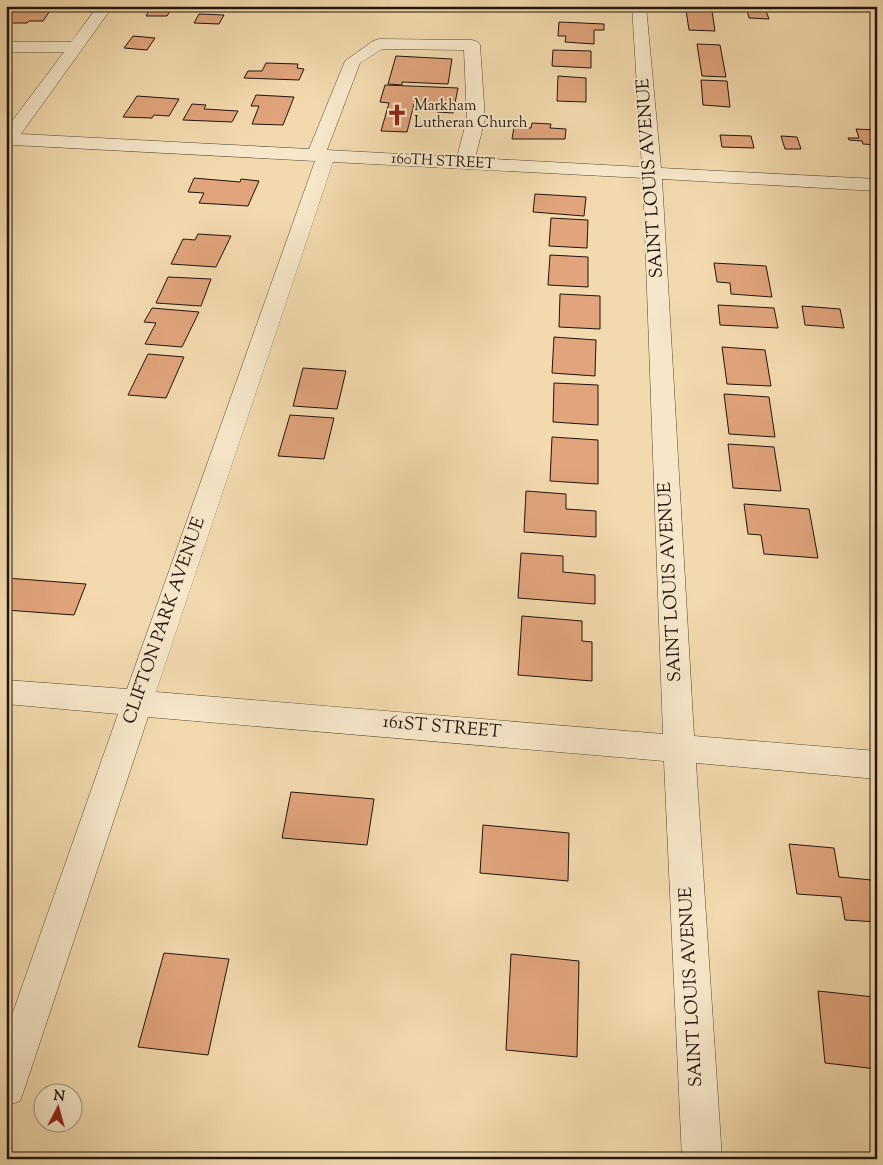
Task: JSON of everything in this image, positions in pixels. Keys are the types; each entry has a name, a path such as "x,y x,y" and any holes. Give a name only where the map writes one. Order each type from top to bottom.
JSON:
{"street":[{"path":"7,141 106,6"},
{"name":"SAINT LOUIS AVENUE","path":"639,6 652,174 679,747 702,1159"},
{"name":"CLIFTON PARK AVENUE","path":"6,1087 353,61 379,44 472,46 476,119 464,164"},
{"path":"6,47 76,47"},
{"name":"160TH STREET","path":"7,141 321,155 877,185"},
{"name":"161ST STREET","path":"6,692 877,765"}],"building":[{"path":"152,6 173,6 167,16 146,16"},
{"path":"15,7 52,8 43,21 6,23 6,17"},
{"path":"686,10 712,11 715,31 689,30"},
{"path":"747,10 766,11 769,19 749,18"},
{"path":"199,14 224,15 219,24 194,23"},
{"path":"559,22 604,24 604,30 594,30 594,44 565,42 566,36 558,36"},
{"path":"133,36 155,38 147,50 124,48"},
{"path":"697,44 720,45 726,77 702,76"},
{"path":"553,50 591,51 591,68 552,66"},
{"path":"396,56 452,59 448,84 402,82 402,85 388,84"},
{"path":"266,63 298,64 297,68 304,69 299,80 244,78 248,71 262,71"},
{"path":"558,76 586,78 586,102 557,101"},
{"path":"701,80 727,81 730,107 703,105"},
{"path":"385,85 458,88 453,113 437,112 438,105 414,104 407,132 381,131 389,103 380,102"},
{"path":"256,95 294,97 283,125 252,124 259,106 251,106"},
{"path":"137,96 179,99 169,116 154,115 152,118 123,117"},
{"path":"192,104 206,105 204,109 238,111 232,122 183,120"},
{"path":"532,123 551,124 550,128 566,129 565,139 512,139 514,127 531,128"},
{"path":"856,129 877,130 877,145 849,140 848,138 859,138"},
{"path":"720,135 751,136 754,148 722,147"},
{"path":"781,136 797,137 801,149 785,149"},
{"path":"194,178 240,182 241,179 259,181 248,206 199,203 204,193 188,192"},
{"path":"535,194 586,197 584,216 533,212"},
{"path":"551,218 588,220 587,248 549,246"},
{"path":"198,234 231,236 216,267 171,264 183,239 195,240"},
{"path":"550,255 588,257 588,287 548,285"},
{"path":"714,263 766,266 772,297 731,294 730,283 717,282"},
{"path":"168,277 211,279 201,306 156,303"},
{"path":"560,294 600,296 600,329 559,327"},
{"path":"718,305 774,308 778,328 720,325"},
{"path":"802,306 840,309 844,328 805,325"},
{"path":"152,308 199,312 182,347 145,344 156,323 144,322"},
{"path":"554,337 596,340 595,376 552,373"},
{"path":"722,347 765,350 771,386 727,384"},
{"path":"148,354 184,357 166,398 128,395"},
{"path":"303,368 346,371 337,409 293,406"},
{"path":"554,383 598,385 598,425 553,422"},
{"path":"724,394 769,397 775,437 729,434"},
{"path":"290,415 334,418 324,459 278,456"},
{"path":"552,437 598,440 598,484 550,481"},
{"path":"728,444 774,447 781,491 733,488"},
{"path":"526,491 566,494 566,509 596,511 596,537 524,532"},
{"path":"744,504 809,509 818,558 764,554 761,535 748,534"},
{"path":"521,553 563,556 563,572 595,575 595,604 518,598"},
{"path":"6,578 86,584 74,615 6,610"},
{"path":"522,616 582,621 582,641 592,642 592,681 518,675"},
{"path":"291,792 374,799 367,845 282,838"},
{"path":"483,825 569,833 568,881 480,873"},
{"path":"789,844 834,848 839,877 872,880 877,904 877,922 845,920 841,897 797,894"},
{"path":"164,953 229,959 208,1055 138,1047"},
{"path":"511,954 579,961 577,1057 506,1050"},
{"path":"818,991 874,997 877,1020 877,1069 825,1063"}],"place":[{"name":"Markham Lutheran Church","path":"397,115"}]}
